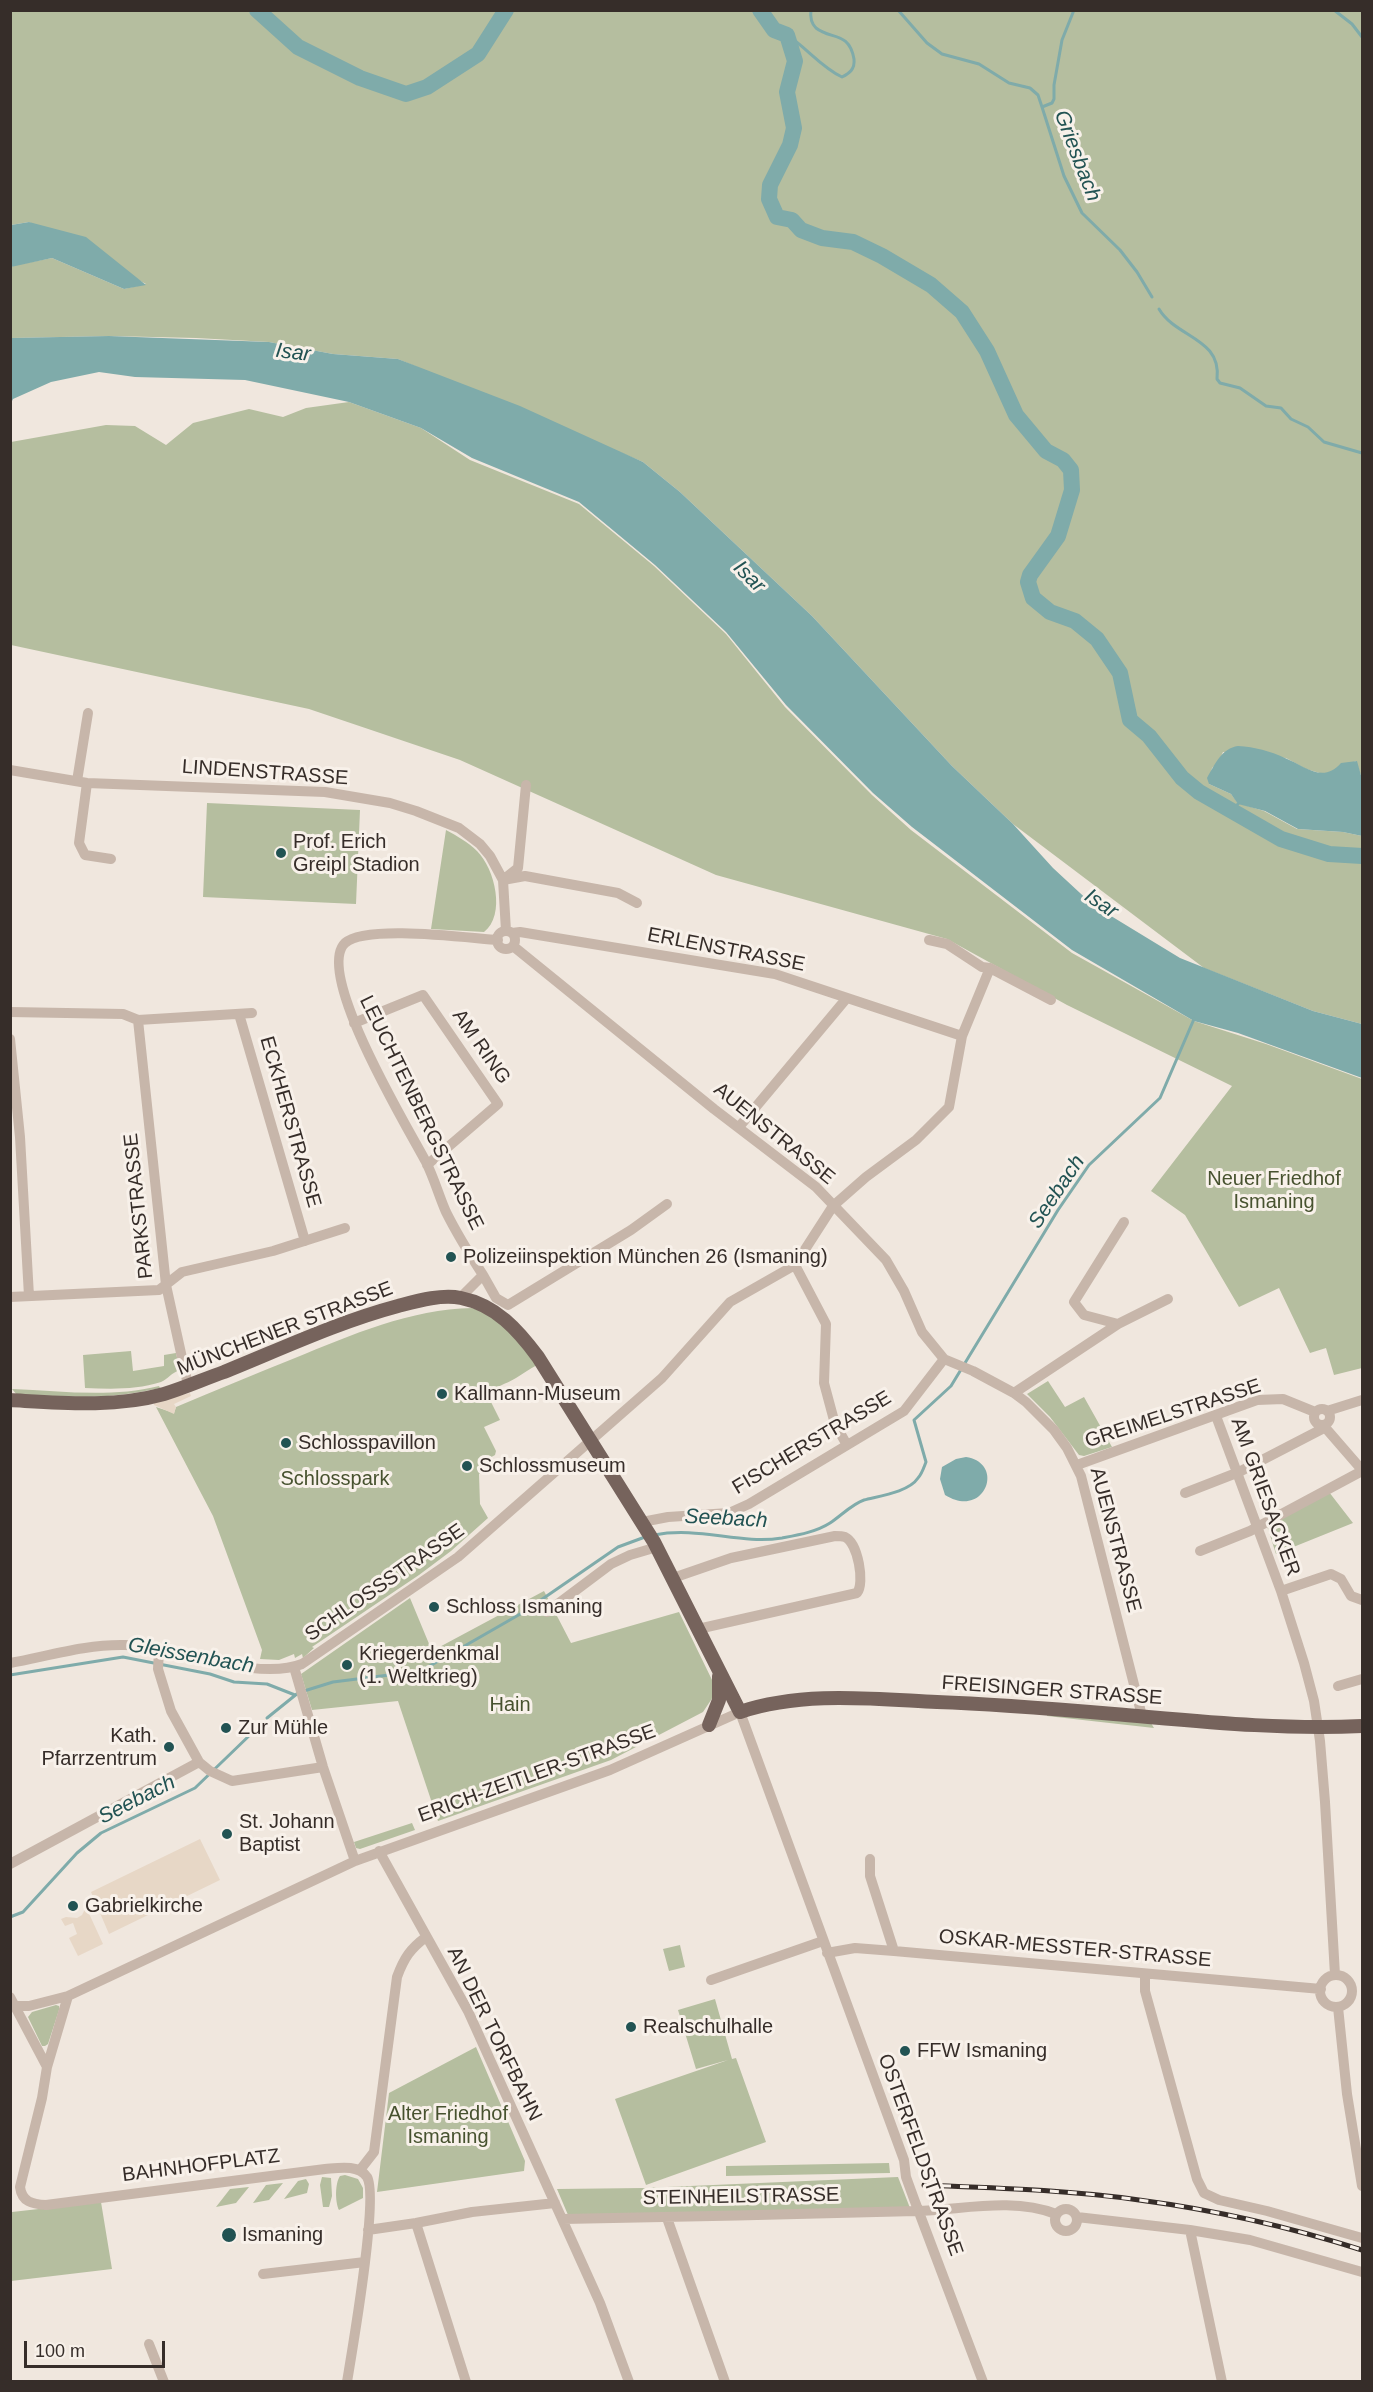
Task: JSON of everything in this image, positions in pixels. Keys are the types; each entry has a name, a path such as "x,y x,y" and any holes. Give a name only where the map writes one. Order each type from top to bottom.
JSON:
{"main road":[{"name":"MÜNCHENER STRASSE","path":"10,1400 116,1403 147,1399 189,1386 363,1316 431,1299 460,1298 484,1306 507,1320 520,1332 538,1357 650,1535 740,1712"},
{"path":"710,1725 719,1700 719,1671"},
{"name":"FREISINGER STRASSE","path":"740,1712 763,1704 853,1698 1000,1704 1318,1729 1362,1726"}],"street":[{"path":"88,713 79,843 85,855 111,859"},
{"name":"LINDENSTRASSE","path":"10,770 82,782 306,790 390,803 459,828 480,844 490,856 503,880 509,932"},
{"path":"503,880 518,868 526,785"},
{"path":"503,880 525,876 618,893 637,903"},
{"path":"509,932 515,938 513,946 505,949 500,946 499,935 509,932"},
{"name":"ERLENSTRASSE","path":"509,932 775,974 962,1036"},
{"name":"LEUCHTENBERGSTRASSE","path":"498,940 420,934 374,934 351,938 343,945 338,956 338,969 354,1023 427,1165 446,1211 496,1298 508,1305"},
{"path":"929,940 946,944 982,967 990,968 1051,1000"},
{"name":"AUENSTRASSE","path":"513,946 714,1109 816,1187 886,1260 904,1291 922,1332 944,1359 1014,1393 1054,1430 1077,1465 1098,1538 1142,1716"},
{"name":"SCHLOSSSTRASSE","path":"295,1672 302,1664 458,1557 662,1378 730,1302 795,1265 833,1206 866,1177 916,1140 949,1107 962,1036 990,968"},
{"name":"AM RING","path":"354,1023 423,995 498,1104 427,1165"},
{"path":"740,1127 846,999"},
{"path":"10,1012 123,1014 138,1020 252,1013"},
{"name":"ECKHERSTRASSE","path":"239,1014 305,1241"},
{"name":"PARKSTRASSE","path":"138,1020 166,1285 189,1386"},
{"path":"10,1039 20,1137 29,1296"},
{"path":"507,1320 508,1305 631,1230 668,1204"},
{"path":"1118,1324 1084,1315 1074,1302 1124,1222"},
{"path":"10,1297 159,1290 183,1272 230,1263 345,1228"},
{"path":"795,1265 826,1324 824,1383 835,1424 846,1445"},
{"path":"460,1298 483,1275"},
{"path":"1014,1393 1118,1324 1168,1299"},
{"name":"FISCHERSTRASSE","path":"547,1612 611,1564 630,1555 668,1516 729,1513 904,1411 944,1359"},
{"name":"GREIMELSTRASSE","path":"1077,1465 1257,1400 1282,1399 1315,1412"},
{"path":"1200,1551 1256,1526 1362,1471 1324,1426 1316,1421 1315,1412 1319,1409 1327,1411 1362,1400"},
{"path":"1185,1493 1239,1472 1324,1426 1329,1420 1327,1411"},
{"name":"AM GRIESACKER","path":"1216,1416 1239,1472 1304,1663 1318,1729 1335,1976"},
{"path":"673,1578 731,1558 835,1536 846,1537 852,1544 861,1579 861,1588 857,1593 698,1629"},
{"name":"AM GRIESACKER","path":"1281,1591 1331,1574 1341,1579 1351,1596 1362,1600"},
{"path":"10,1662 125,1645 159,1658 295,1672 323,1767 356,1861"},
{"path":"159,1658 161,1684 171,1711 199,1762 213,1772 232,1781 323,1767"},
{"path":"1338,1686 1362,1678"},
{"name":"ERICH-ZEITLER-STRASSE","path":"14,2002 29,2006 68,1996 379,1851 610,1770 740,1712"},
{"name":"OSTERFELDSTRASSE","path":"740,1712 982,2382"},
{"path":"10,1864 199,1762"},
{"name":"AN DER TORFBAHN","path":"379,1851 464,2003 600,2303 629,2382"},
{"path":"870,1859 870,1876 894,1951"},
{"path":"347,2382 368,2230 370,2184 360,2170 374,2152 397,1977 404,1958 411,1948 426,1937"},
{"path":"711,1980 823,1941"},
{"name":"OSKAR-MESSTER-STRASSE","path":"827,1953 855,1948 1321,1989"},
{"path":"1145,1974 1145,1990 1197,2179 1204,2193 1219,2200 1268,2211 1362,2238"},
{"path":"1335,1976 1345,1978 1357,1991 1347,2003 1338,2007 1325,2002 1321,1989 1324,1981 1335,1976"},
{"path":"15,2187 42,2098 47,2067 68,1996"},
{"path":"14,2002 47,2067"},
{"path":"1338,2007 1347,2094 1362,2186"},
{"name":"BAHNHOFPLATZ","path":"15,2187 28,2202 46,2205 325,2169 360,2170"},
{"path":"368,2230 472,2212 555,2203"},
{"name":"STEINHEILSTRASSE","path":"563,2219 920,2211 980,2205 1036,2207 1056,2214"},
{"path":"1065,2208 1073,2211 1077,2217 1074,2228 1064,2231 1055,2225 1056,2214 1065,2208"},
{"path":"1077,2217 1190,2230 1250,2240 1362,2272"},
{"path":"667,2218 725,2382"},
{"path":"416,2223 466,2382"},
{"path":"1190,2230 1222,2382"},
{"path":"264,2274 365,2262"},
{"path":"149,2344 164,2382"}],"green space":[{"path":"11,11 1361,11 1362,779 1356,761 1333,772 1323,774 1306,769 1286,758 1223,752 1218,763 1212,768 1209,784 1231,794 1238,803 1264,811 1297,829 1343,832 1362,836 1362,1024 1313,1011 1204,968 1013,824 952,766 812,616 680,492 643,462 398,359 333,354 269,342 196,338 109,336 11,338 11,267 16,265 52,258 124,289 146,284 29,222 11,225"},
{"name":"Neuer Friedhof Ismaning","path":"349,402 421,428 470,460 579,504 654,566 726,634 785,707 872,795 911,830 1072,953 1194,1021 1362,1079 1362,1368 1334,1375 1326,1348 1310,1353 1279,1288 1239,1307 1185,1215 1151,1191 1232,1086 1067,1005 947,939 716,875 460,760 309,709 11,645 11,442 106,425 135,426 166,445 193,423 249,409 283,417 306,408"},
{"name":"Prof. Erich Greipl Stadion","path":"207,803 360,810 356,904 203,897"},
{"path":"446,830 474,848 489,869 496,892 496,904 495,915 484,932 431,929"},
{"name":"Schlosspark","path":"472,1308 492,1317 500,1324 516,1339 537,1365 497,1387 488,1396 500,1420 484,1427 496,1451 495,1455 484,1461 488,1469 479,1474 480,1504 488,1518 451,1551 312,1647 314,1648 303,1658 302,1654 295,1658 294,1654 279,1660 260,1659 262,1650 213,1516 156,1407 174,1413 176,1407 360,1332 426,1313"},
{"path":"131,1351 133,1371 164,1366 164,1355 176,1353 180,1370 161,1382 133,1388 85,1388 83,1355"},
{"path":"1048,1381 1065,1407 1084,1397 1112,1447 1084,1456 1079,1455 1050,1417 1027,1394"},
{"path":"159,1386 160,1388 142,1392 88,1397 17,1395 12,1389 104,1393"},
{"path":"1329,1492 1353,1523 1276,1554 1267,1526"},
{"name":"Hain","path":"544,1591 571,1643 679,1612 713,1682 713,1697 703,1712 611,1760 438,1821 398,1701 312,1710 301,1674 410,1598 432,1651"},
{"path":"1047,1716 1151,1723 1154,1728"},
{"path":"412,1823 415,1830 360,1849 356,1848 354,1842"},
{"path":"680,1945 685,1967 669,1971 663,1949"},
{"path":"715,1999 732,2059 736,2058 766,2142 646,2185 615,2099 728,2060 696,2069 678,2010"},
{"path":"59,2006 59,2010 48,2044 42,2046 28,2017 32,2012"},
{"name":"Alter Friedhof Ismaning","path":"476,2047 525,2161 524,2171 377,2192 389,2093"},
{"path":"889,2163 890,2173 726,2176 726,2166"},
{"path":"345,2175 358,2179 363,2188 363,2198 339,2210 336,2198 337,2183 340,2176"},
{"path":"322,2177 331,2178 332,2196 329,2207 323,2207 320,2185"},
{"path":"898,2177 910,2208 568,2215 557,2189 644,2188"},
{"path":"306,2179 309,2184 307,2193 284,2199 298,2181"},
{"path":"283,2183 269,2200 253,2203 266,2185"},
{"path":"249,2187 236,2203 216,2207 230,2189"},
{"path":"10,2190 12,2190 12,2212 101,2202 112,2269 11,2281"}],"shaded area":[{"path":"190,1393 191,1396 174,1404 176,1407 174,1414 154,1405 154,1402"},
{"path":"200,1839 220,1880 109,1934 91,1892"},
{"path":"86,1907 103,1944 78,1956 69,1938 77,1934 73,1923 65,1926 61,1919 77,1918 82,1915"}],"water":[{"path":"29,222 86,237 146,285 124,289 52,258 11,267 11,225"},
{"name":"Isar","path":"109,336 269,342 333,354 398,359 520,406 643,462 680,492 812,616 952,766 1093,905 1180,958 1313,1011 1362,1024 1362,1078 1238,1033 1194,1021 1072,950 912,827 873,793 786,705 726,632 655,565 579,502 472,458 421,428 349,402 245,380 135,377 99,372 51,382 13,399 11,403 11,338"},
{"path":"1232,747 1268,751 1321,773 1334,769 1341,763 1357,761 1362,779 1362,836 1343,832 1298,829 1265,811 1238,804 1231,794 1209,784 1207,778 1219,758"},
{"path":"966,1457 978,1461 985,1469 986,1488 980,1496 971,1500 959,1501 945,1495 940,1479 942,1467 956,1459"}],"waterway":[{"path":"257,10 298,47 360,78 406,94 427,87 478,54 506,10"},
{"path":"760,10 774,30 787,35 795,61 787,92 794,128 790,145 770,185 769,199 777,217 792,220 801,230 822,238 853,242 931,285 962,312 987,351 1016,415 1046,451 1063,460 1071,470 1072,490 1058,536 1030,575 1028,582 1033,598 1050,612 1075,621 1097,639 1120,673 1130,720 1149,736 1182,778 1199,792 1281,839 1329,854 1362,856"},
{"path":"787,35 834,73 842,77 850,72 854,65 852,50 844,40 816,28 811,20 811,10"},
{"path":"898,10 927,43 942,54 979,64 1009,83 1030,88 1038,95 1042,107"},
{"name":"Griesbach","path":"1074,10 1062,40 1054,85 1054,99 1052,103 1042,107 1064,176 1082,213 1120,250 1152,297"},
{"path":"1334,10 1352,24 1362,37"},
{"name":"Griesbach","path":"1159,309 1167,319 1205,346 1217,365 1217,379 1220,383 1240,388 1266,406 1281,408 1291,419 1308,427 1324,442 1362,453"},
{"path":"1232,810 1238,804"},
{"name":"Seebach","path":"654,1535 687,1533 766,1540 794,1536 825,1526 864,1500 901,1490 914,1483 921,1475 926,1462 914,1420 951,1386 1058,1210 1089,1165 1160,1098 1194,1019"},
{"name":"Seebach","path":"304,1691 333,1682 421,1671 522,1613 618,1547 645,1537"},
{"name":"Gleissenbach","path":"10,1675 123,1657 210,1674 234,1682 267,1684 295,1695"},
{"name":"Seebach","path":"267,1718 298,1693"},
{"name":"Seebach","path":"10,1917 23,1912 77,1853 101,1833 195,1788 252,1733"}],"railway":[{"path":"924,2185 1059,2192 1167,2204 1252,2220 1362,2250"}],"place":[{"name":"Prof. Erich Greipl Stadion","path":"281,853"},
{"name":"Polizeiinspektion München 26 (Ismaning)","path":"451,1257"},
{"name":"Kallmann-Museum","path":"442,1394"},
{"name":"Schlosspavillon","path":"286,1443"},
{"name":"Schlossmuseum","path":"467,1466"},
{"name":"Schloss Ismaning","path":"434,1607"},
{"name":"Kriegerdenkmal (1. Weltkrieg)","path":"347,1665"},
{"name":"Zur Mühle","path":"226,1728"},
{"name":"Kath. Pfarrzentrum","path":"169,1747"},
{"name":"St. Johann Baptist","path":"227,1834"},
{"name":"Gabrielkirche","path":"73,1906"},
{"name":"Realschulhalle","path":"631,2027"},
{"name":"FFW Ismaning","path":"905,2051"},
{"name":"Ismaning","path":"229,2235"}]}
